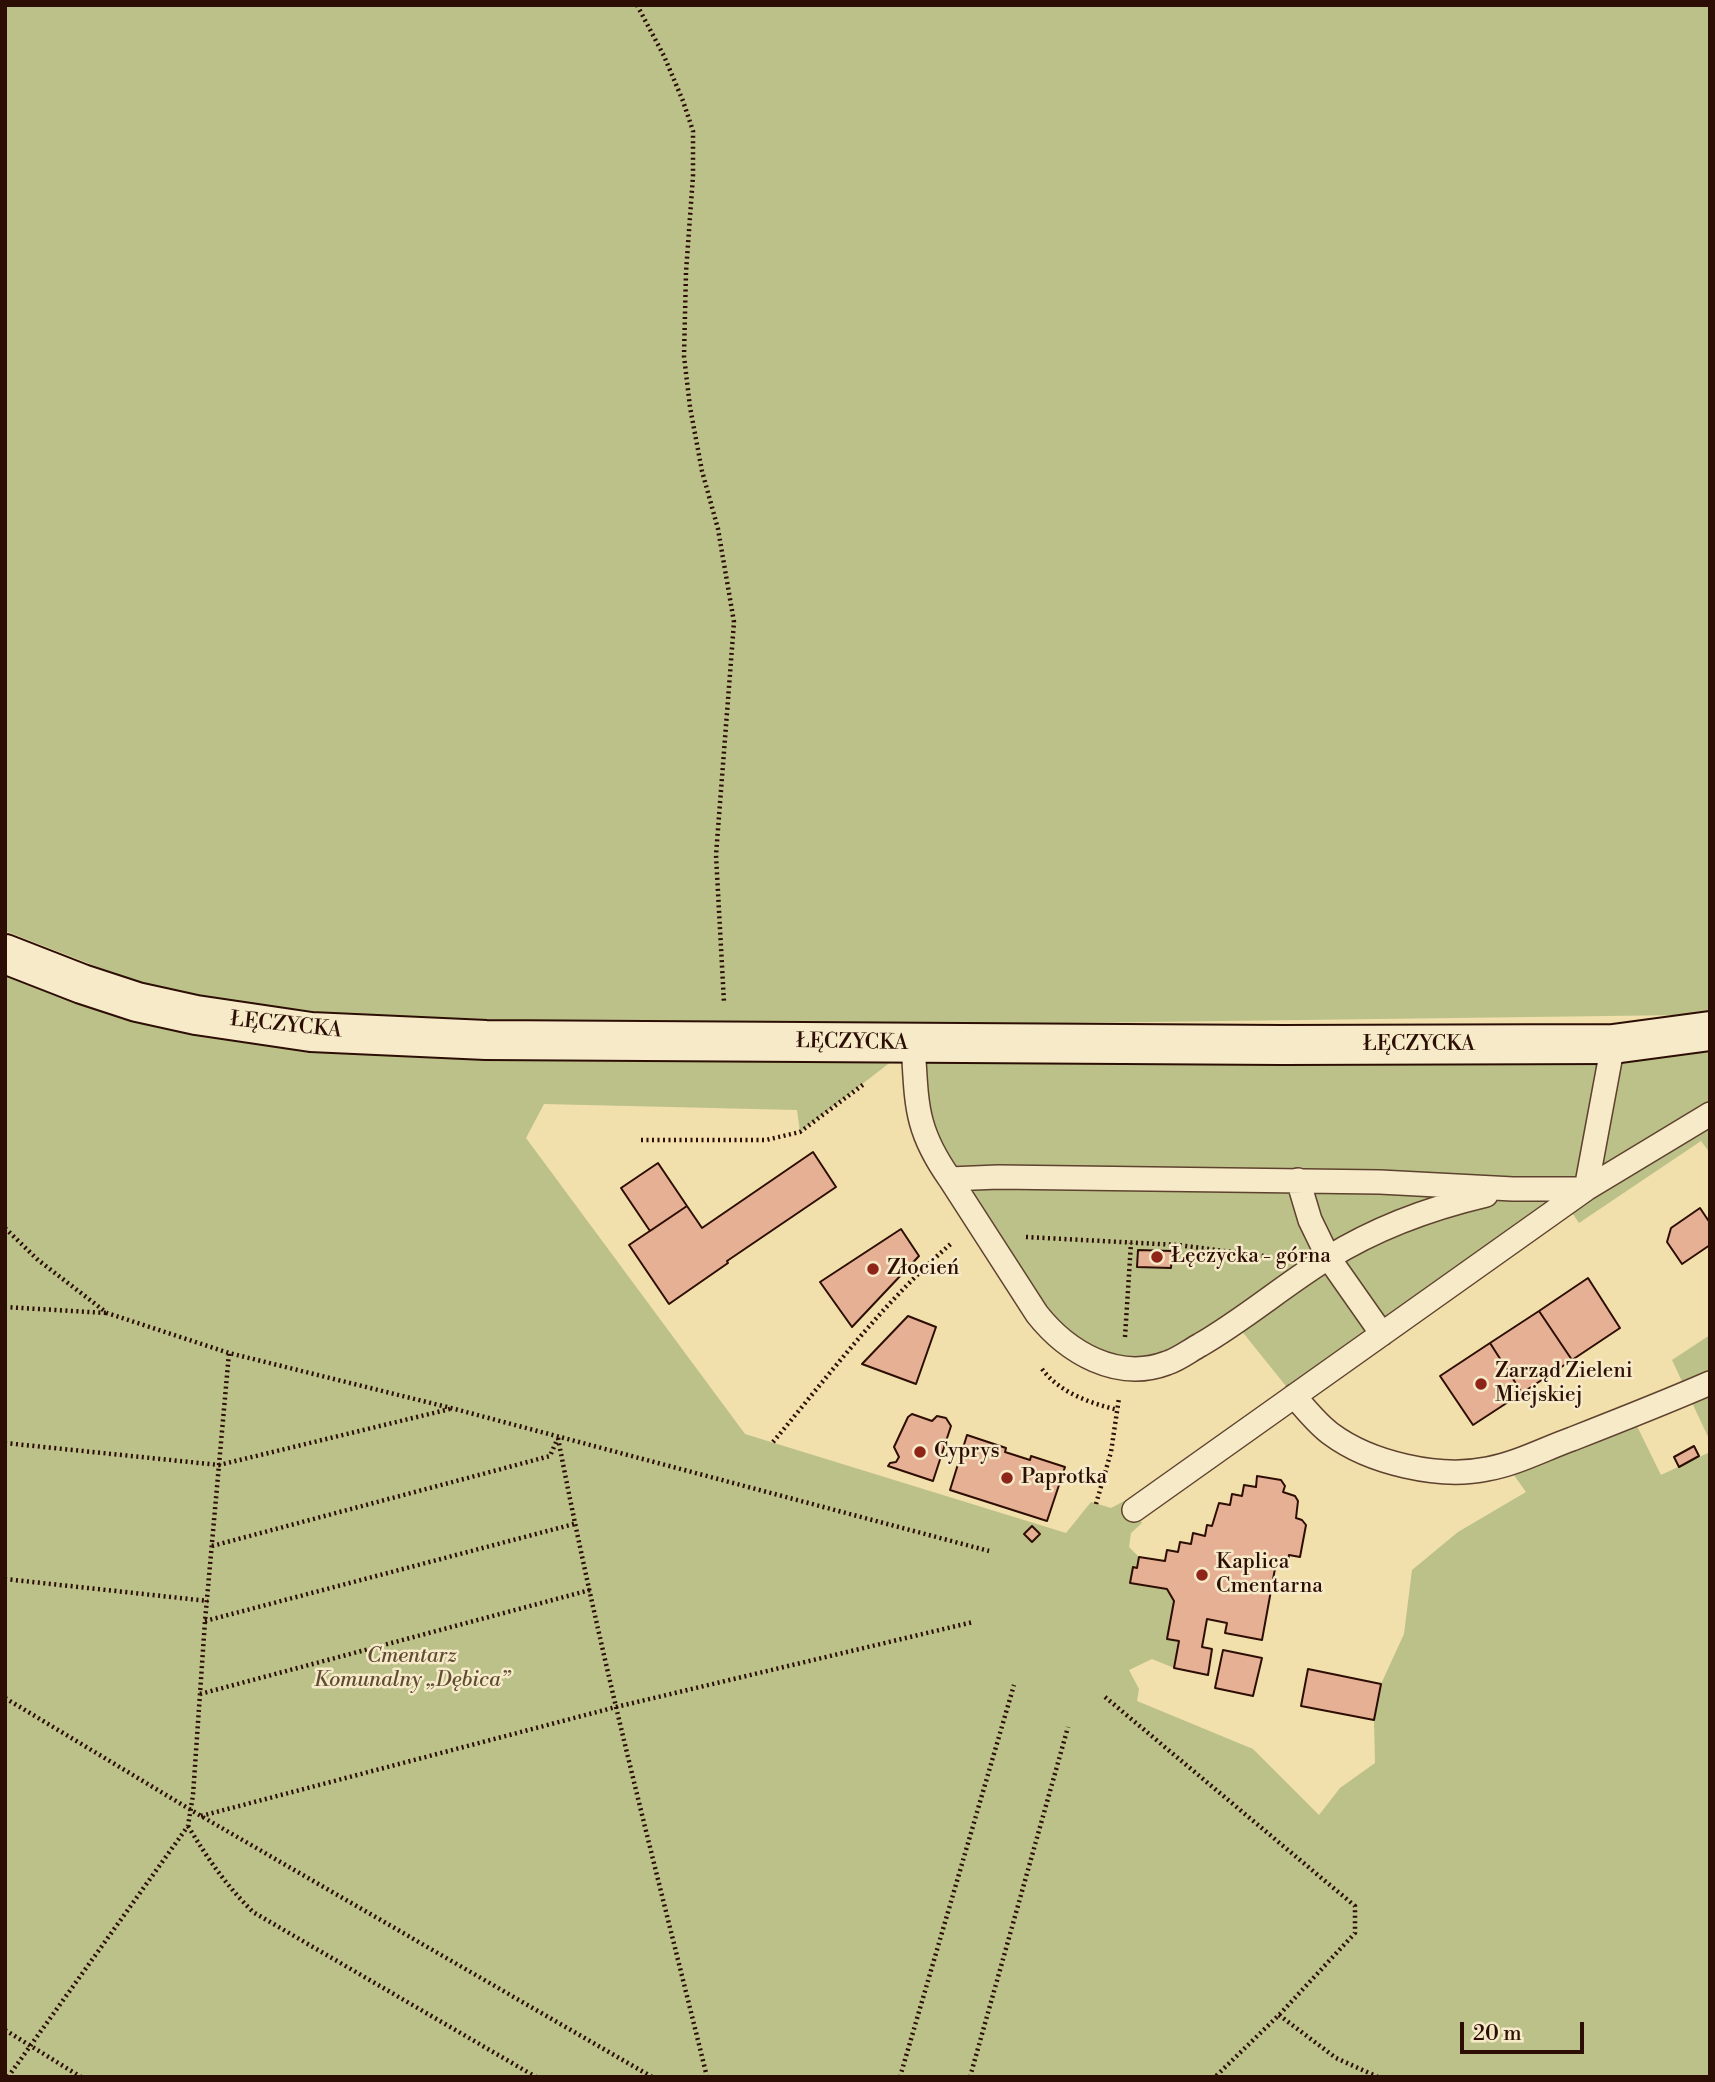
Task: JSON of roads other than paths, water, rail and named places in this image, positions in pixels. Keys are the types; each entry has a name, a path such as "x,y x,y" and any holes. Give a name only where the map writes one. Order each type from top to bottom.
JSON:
{"main road":[{"name":"ŁĘCZYCKA","path":"5,954 137,1002 196,1015 311,1032 486,1040 913,1044 1613,1044 1710,1031"}],"lane":[{"path":"913,1044 920,1124 934,1157 1052,1334 1088,1359 1105,1364 1145,1368 1167,1363 1236,1324 1328,1257 1400,1221 1457,1202 1513,1189"},
{"path":"1586,1189 1613,1044"},
{"path":"1134,1510 1586,1189 1710,1114"},
{"path":"950,1179 998,1177 1298,1180 1513,1189 1586,1189"},
{"path":"1298,1180 1310,1220 1328,1257 1382,1334"},
{"path":"1294,1396 1328,1432 1352,1448 1386,1461 1430,1470 1468,1472 1506,1464 1710,1383"}],"place":[{"name":"Łęczycka - górna","path":"1157,1257"},
{"name":"Złocień","path":"873,1269"},
{"name":"Zarząd Zieleni Miejskiej","path":"1481,1384"},
{"name":"Cyprys","path":"920,1452"},
{"name":"Paprotka","path":"1007,1478"},
{"name":"Kaplica Cmentarna","path":"1202,1575"}],"park label":[{"name":"Cmentarz Komunalny „Dębica”","path":"412,1669"}]}
